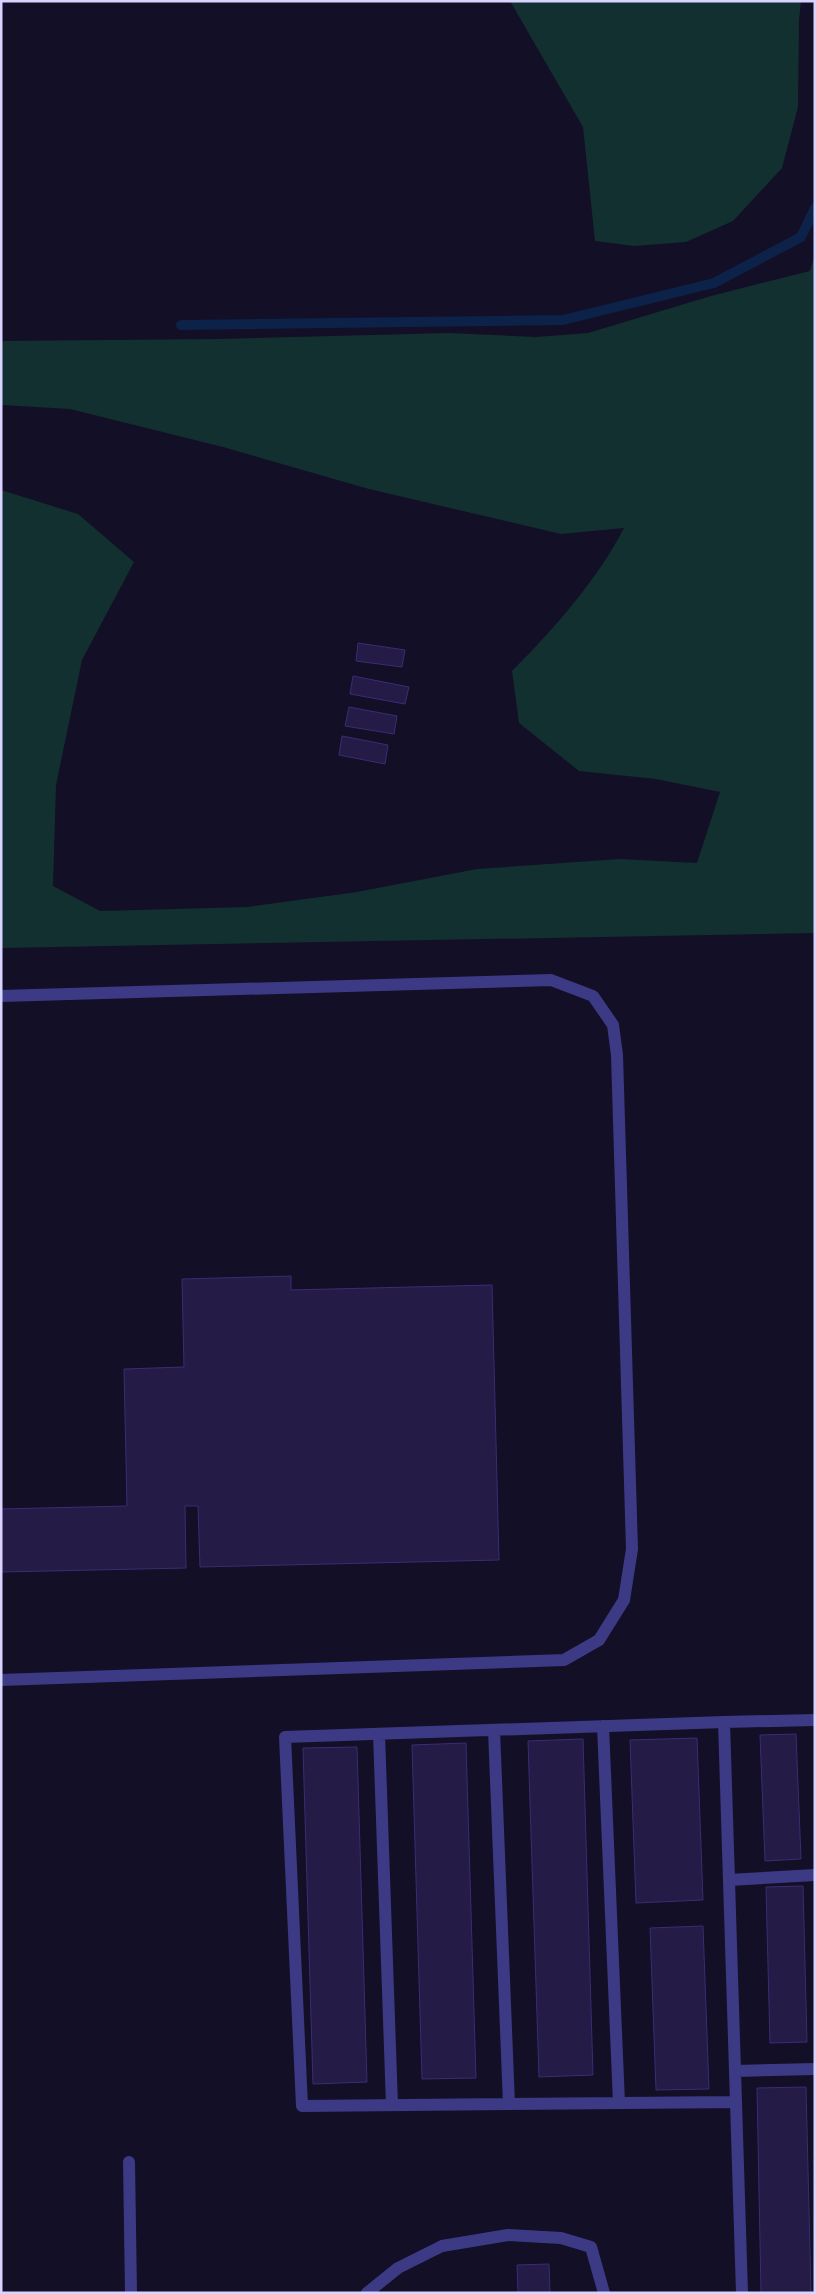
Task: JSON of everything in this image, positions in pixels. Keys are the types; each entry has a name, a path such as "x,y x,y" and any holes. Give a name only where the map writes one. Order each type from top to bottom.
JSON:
{"lane":[{"path":"1,996 551,980 593,996 614,1026 617,1055 632,1549 624,1600 599,1640 564,1660 1,1680"},
{"path":"736,2102 302,2106 285,1737 815,1720"},
{"path":"724,1722 742,2293"},
{"path":"603,1726 619,2103"},
{"path":"494,1730 509,2104"},
{"path":"379,1734 392,2105"},
{"path":"729,1880 815,1875"},
{"path":"735,2071 815,2069"},
{"path":"129,2162 131,2293"},
{"path":"367,2293 398,2268 442,2246 508,2235 561,2238 591,2247 604,2293"}],"green space":[{"path":"510,1 801,1 798,107 782,168 733,221 686,242 634,246 595,241 583,127"},
{"path":"815,254 815,933 1,948 1,490 78,514 134,562 82,660 56,785 53,886 100,911 247,907 357,892 477,869 620,859 697,863 720,792 656,779 579,771 519,723 512,671 574,603 601,566 624,528 561,534 369,489 223,447 70,409 1,405 1,341 218,339 449,333 536,337 588,333 711,296 810,271"}],"building":[{"path":"358,643 405,650 402,667 356,661"},
{"path":"353,676 409,687 405,704 350,694"},
{"path":"349,707 397,716 394,734 345,726"},
{"path":"342,736 388,745 385,764 339,755"},
{"path":"291,1276 291,1290 492,1285 499,1560 200,1567 198,1506 185,1506 186,1568 1,1572 1,1509 127,1506 124,1369 184,1367 182,1279"},
{"path":"796,1734 801,1859 765,1861 760,1735"},
{"path":"697,1738 703,1900 636,1903 630,1740"},
{"path":"583,1739 593,2075 539,2077 528,1741"},
{"path":"466,1743 476,2078 422,2079 412,1745"},
{"path":"357,1747 367,2082 313,2084 303,1748"},
{"path":"803,1886 807,2042 770,2043 766,1887"},
{"path":"703,1926 709,2089 656,2090 650,1928"},
{"path":"806,2087 811,2293 761,2293 757,2088"},
{"path":"549,2264 550,2293 518,2293 517,2265"}],"waterway":[{"path":"181,325 563,320 714,283 801,237 815,208"}]}
